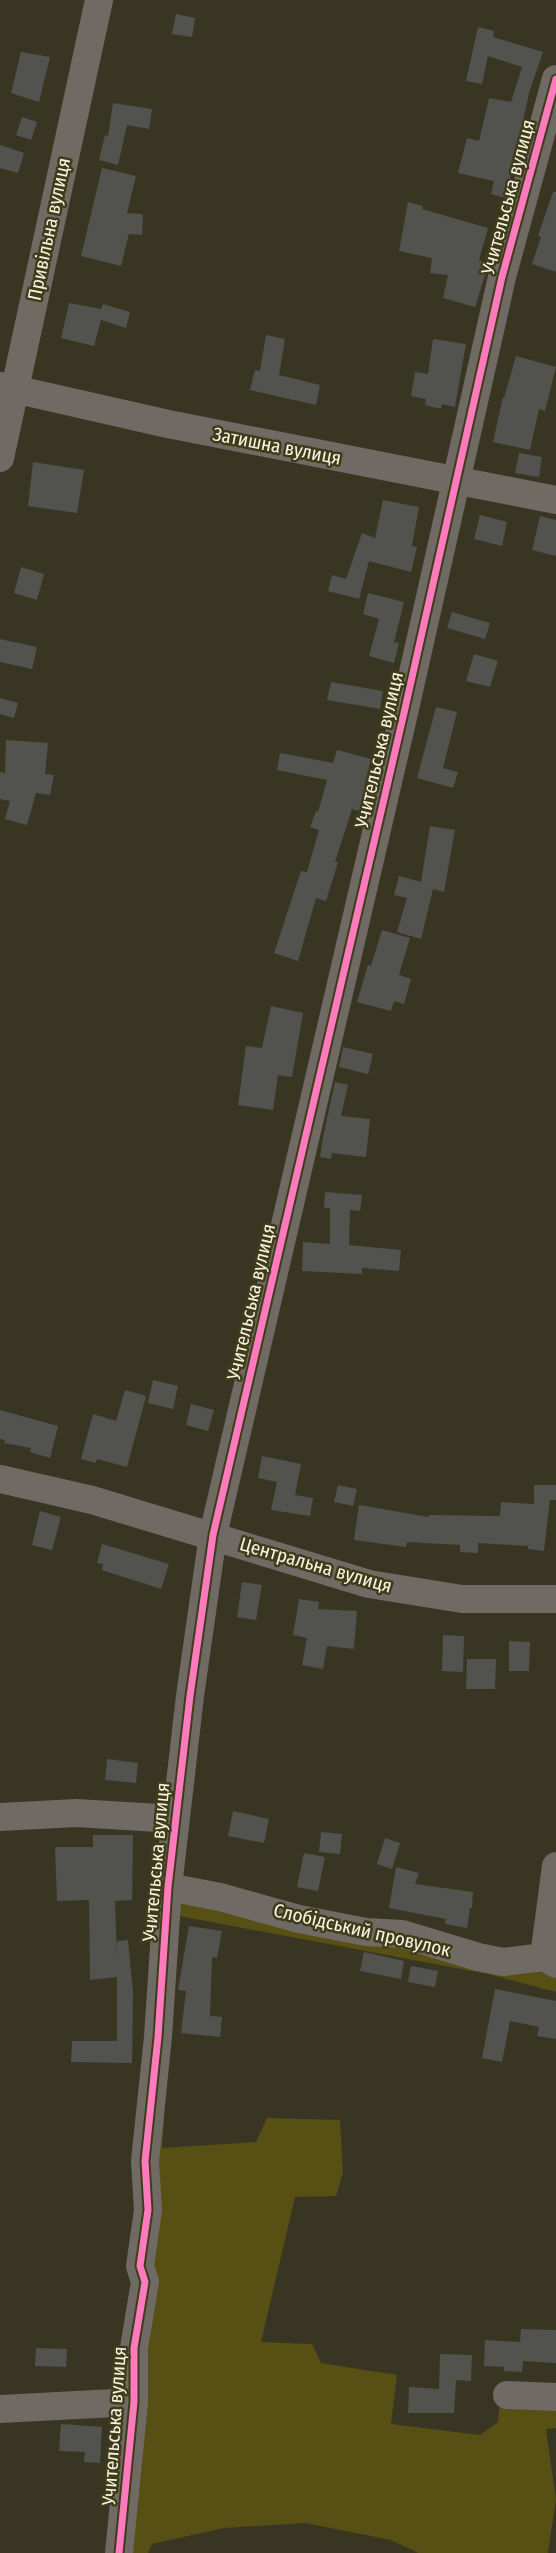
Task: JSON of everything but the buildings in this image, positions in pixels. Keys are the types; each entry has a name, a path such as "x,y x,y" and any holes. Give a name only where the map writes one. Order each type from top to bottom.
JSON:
{"street":[{"name":"Привільна вулиця","path":"0,458 7,388 99,0"},
{"name":"Учительська вулиця","path":"119,2553 134,2402 134,2348 145,2281 140,2266 148,2210 145,2161 158,2037 168,1887 190,1696 213,1535 502,277 556,79"},
{"name":"Затишна вулиця","path":"7,388 168,424 556,500"},
{"name":"Центральна вулиця","path":"0,1479 92,1500 369,1584 462,1599 556,1599"},
{"path":"0,1817 76,1813 176,1819"},
{"path":"550,1961 556,1866"},
{"name":"Слобідський провулок","path":"168,1887 220,1897 299,1919 366,1932 402,1934 503,1962 550,1961"},
{"path":"507,2396 556,2397"},
{"path":"0,2409 134,2402"}],"shaded area":[{"path":"181,1902 556,1969 556,1992 488,1974 179,1916"},
{"path":"179,1919 162,2148 256,2142 267,2118 340,2120 343,2173 336,2196 295,2197 261,2342 312,2344 321,2363 397,2375 391,2424 480,2435 498,2422 500,2400 556,2406 556,2428 546,2429 556,2499 548,2553 418,2553 391,2540 305,2523 224,2528 152,2544 148,2553 118,2553 149,2144"}],"cycle path":[{"path":"119,2553 134,2402 134,2348 145,2282 140,2266 148,2210 145,2161 158,2037 168,1887 190,1696 213,1535 404,713 502,277 556,79"}]}
